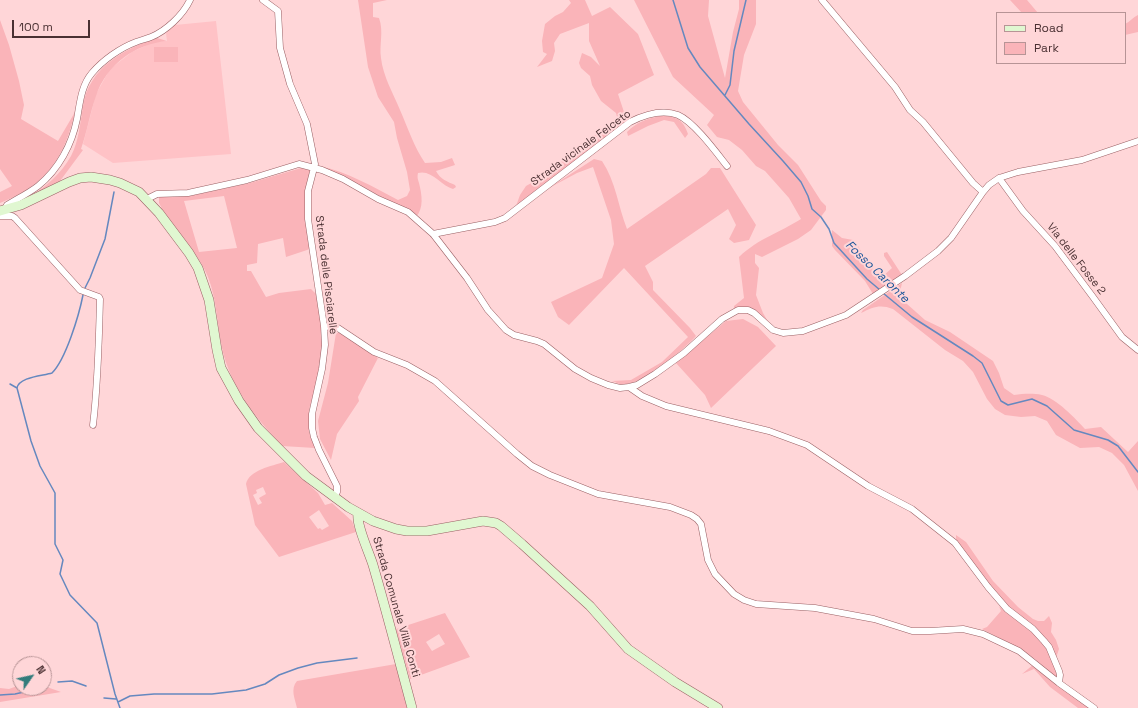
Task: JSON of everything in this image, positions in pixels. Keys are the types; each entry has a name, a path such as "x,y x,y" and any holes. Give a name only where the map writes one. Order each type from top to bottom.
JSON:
{"main road":[{"path":"1,212 21,205 80,178 101,178 120,183 140,192 184,247 198,268 209,300 217,350 222,368 239,401 258,428 306,476 334,498 358,513 385,526 407,531 427,531 483,521 501,526 585,602 606,623 628,649 675,682 718,708"},
{"name":"Strada Comunale Villa Conti","path":"358,513 357,517 359,525 376,574 412,708"}],"street":[{"path":"93,425 96,404 100,299 99,297 80,290 15,218 1,212 7,205 37,187 58,166 72,136 84,87 91,74 99,65 123,48 150,38 162,30 177,18 190,0"},
{"name":"Strada delle Pisciarelle","path":"263,0 278,11 280,48 290,84 307,124 315,168 308,191 308,219 324,326 325,346 322,369 312,414 312,428 319,450 337,486 337,492 334,498"},
{"path":"822,0 895,87 910,110 923,122 982,192"},
{"name":"Strada vicinale Felceto","path":"433,234 501,220 630,122 652,114 671,113 683,118 702,136 727,166"},
{"path":"147,199 157,194 195,191 247,180 299,164 332,174 378,199 408,212 433,234 467,278 488,310 506,330 514,335 544,344 575,369 608,385 620,388 637,384 655,374 684,353 722,319 738,310 748,310 754,313 773,330 788,333 803,331 846,315 895,283 946,244 982,192 999,178 1018,172 1082,160 1138,141"},
{"name":"Via delle Fosse 2","path":"999,178 1023,212 1055,246 1122,337 1138,350"},
{"path":"324,326 338,328 374,352 407,366 435,381 532,466 550,475 598,494 670,508 687,513 697,519 701,524 711,567 720,581 734,594 744,600 756,604 815,608 874,619 912,630 930,631 963,629 983,634 1019,651 1059,683 1094,708"},
{"path":"629,387 642,396 666,406 769,431 807,445 868,486 912,510 955,542 988,587 1007,609 1033,629 1044,641 1049,647 1059,671 1059,683"}],"shaded area":[{"path":"216,21 231,154 113,163 83,144 96,94 110,69 132,52 153,42 167,41 166,33 175,25"}],"green space":[{"path":"358,0 387,0 373,3 373,17 379,18 380,23 382,65 414,144 421,157 425,163 441,162 452,158 455,165 436,171 442,178 455,185 456,187 453,189 427,173 418,173 422,201 419,213 416,217 357,184 320,166 350,176 398,200 407,196 410,190 407,172 394,122 378,97 368,67"},
{"path":"569,0 585,0 592,16 610,7 638,34 654,75 618,94 627,121 516,206 520,195 526,186 558,168 564,157 577,146 618,121 616,113 601,101 592,85 590,76 581,68 579,63 582,53 591,57 600,66 589,41 589,23 560,34 554,43 555,51 552,61 537,67 547,54 543,52 542,41 545,24 563,12 571,3"},
{"path":"634,0 709,0 708,16 725,78 733,32 739,9 739,0 756,0 756,24 744,55 738,91 743,102 778,145 798,165 821,201 826,206 826,210 811,230 798,239 762,257 755,254 755,263 759,268 756,295 763,313 770,325 739,308 734,309 734,306 744,298 739,257 762,240 801,219 789,198 765,171 756,166 742,150 729,140 717,137 707,125 714,115 673,77"},
{"path":"1010,0 1027,0 1037,12 1021,12"},
{"path":"1138,15 1138,32 1126,35 1126,23"},
{"path":"0,20 19,81 24,105 21,119 58,141 75,112 71,129 65,144 59,157 51,168 30,188 0,203 0,192 12,186 0,169"},
{"path":"157,38 167,41 144,46 123,58 114,66 101,85 96,96 81,149 83,150 60,181 30,197 53,179 71,156 78,138 83,106 92,81 100,71 120,54"},
{"path":"154,47 178,47 178,62 154,62"},
{"path":"660,116 674,117 681,121 688,134 685,138 674,122 664,120 628,136 627,132 638,123"},
{"path":"594,159 602,161 611,177 627,229 706,174 711,168 720,168 756,225 749,240 734,243 729,239 736,225 728,209 645,266 653,282 653,290 696,336 673,357 651,373 624,385 612,381 631,380 662,362 688,337 624,268 569,325 558,317 551,302 602,278 614,244 611,220 593,167 577,173 549,188"},
{"path":"301,168 310,170 308,185 310,249 286,257 283,238 258,244 257,263 247,265 247,271 251,271 266,297 279,293 311,289 317,295 323,342 318,376 309,410 309,432 315,448 282,446 245,401 226,362 208,277 198,257 164,213 159,203 159,197 190,196 250,183","holes":["224,196 237,248 199,252 184,201"]},
{"path":"832,230 842,238 853,240 857,244 867,262 880,276 883,276 892,268 884,256 884,253 887,252 902,275 873,294 865,281 832,246"},
{"path":"902,283 898,296 925,320 950,332 993,361 1004,388 1014,395 1035,394 1042,395 1053,400 1065,409 1085,429 1101,427 1128,452 1138,441 1138,491 1124,465 1112,453 1099,447 1080,448 1056,435 1047,421 1035,416 1021,417 1005,415 995,409 987,399 973,372 963,361 945,350 893,309 877,307 861,313 863,310"},
{"path":"743,319 758,327 776,346 711,408 705,395 676,363 726,321"},
{"path":"336,333 340,333 378,358 358,397 359,401 337,434 331,460 320,439 318,421 328,383"},
{"path":"284,462 318,493 325,505 332,503 352,521 356,532 279,557 255,525 246,484 248,479 256,472","holes":["263,487 266,494 259,498 262,503 258,505 253,495 257,493 256,490","319,510 329,526 322,530 320,528 318,529 309,517"]},
{"path":"956,535 966,542 993,581 1018,607 1033,619 1038,621 1044,621 1049,616 1052,623 1051,632 1059,649 1056,658 1048,642 1009,608 981,575 956,540"},
{"path":"999,606 1035,635 1045,646 1058,678 1056,678 1035,659 1020,649 982,629 987,627 1001,611"},
{"path":"445,613 470,657 410,679 396,629","holes":["439,634 445,644 432,651 426,642"]},
{"path":"396,664 408,708 297,708 293,691 297,681"},
{"path":"1034,664 1091,708 1078,708 1050,687 1034,669 1022,674"},
{"path":"0,688 12,688 12,696 37,696 0,702"},
{"path":"52,689 61,692 52,693"}],"waterway":[{"name":"Fosso Caronte","path":"673,0 688,48 700,67 801,182 808,196 812,209 821,217 829,229 834,243 867,279 880,290"},
{"path":"725,95 730,85 734,51 746,0"},
{"path":"85,288 105,239 114,192"},
{"name":"Fosso Caronte","path":"883,293 912,317 982,363 1001,401 1008,405 1032,399 1047,406 1074,430 1108,440 1118,446 1138,472"},
{"path":"83,295 67,347 57,366 52,373 26,379 22,381 17,388 31,441 40,466 55,493 55,544 63,560 60,574 70,595 97,623 120,708"},
{"path":"10,384 17,388"},
{"path":"118,702 130,696 154,694 212,694 246,690 265,684 279,675 298,668 317,663 357,658"},
{"path":"58,682 72,681 86,686"},
{"path":"0,695 12,694"},
{"path":"104,698 116,699"}]}
